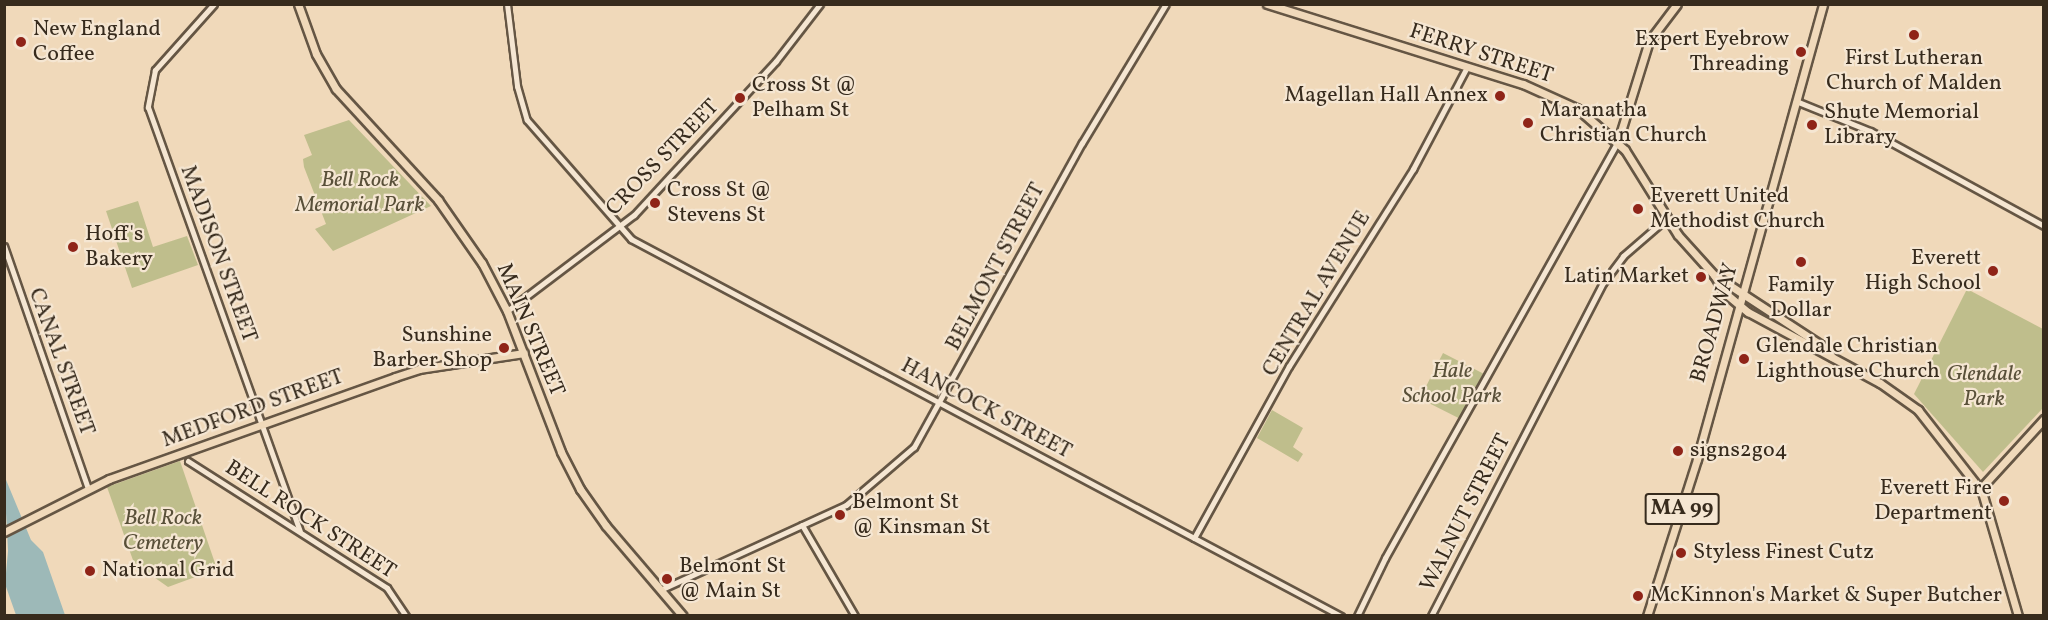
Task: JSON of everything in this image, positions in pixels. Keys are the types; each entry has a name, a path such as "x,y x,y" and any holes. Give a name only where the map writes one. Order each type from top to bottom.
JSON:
{"main road":[{"name":"MAIN STREET","path":"298,4 316,54 336,89 454,221 507,311 572,474 600,519 683,615"},
{"name":"FERRY STREET","path":"1267,4 1559,98 1600,124 1618,141 1643,173 1667,218 1686,247 1714,275 1824,347 1832,357"},
{"path":"1618,141 1646,48 1677,4"},
{"name":"BROADWAY","path":"1647,615 1696,461 1823,4"},
{"name":"FERRY STREET","path":"1714,275 1725,293 1739,304 1910,403 1980,489 2018,615"},
{"name":"MEDFORD STREET","path":"4,532 88,489 419,369 524,353"},
{"path":"1980,489 2043,419"}],"street":[{"name":"MADISON STREET","path":"214,4 154,70 148,104 300,531"},
{"name":"HANCOCK STREET","path":"507,4 525,114 619,229 649,249 1341,615"},
{"name":"CROSS STREET","path":"507,311 619,229 776,61 820,4"},
{"name":"BELMONT STREET","path":"660,590 837,509 866,490 917,443 1082,143 1166,4"},
{"name":"CENTRAL AVENUE","path":"1194,538 1289,366 1413,169 1467,67"},
{"path":"1796,101 1870,131 2043,226"},
{"path":"1357,615 1385,558 1618,141"},
{"name":"WALNUT STREET","path":"1431,615 1604,283 1623,256 1667,218"},
{"name":"CANAL STREET","path":"4,246 88,489"},
{"name":"BELL ROCK STREET","path":"188,461 387,588 406,615"},
{"path":"802,525 855,615"}],"green space":[{"name":"Bell Rock Memorial Park","path":"349,120 431,206 333,251 315,229 326,224 304,167 303,159 312,155 304,135"},
{"path":"138,201 153,247 187,236 198,265 132,288 106,211"},
{"name":"Glendale Park","path":"1967,289 2043,329 2043,408 1983,472 1914,394"},
{"name":"Hale School Park","path":"1443,353 1483,373 1460,419 1420,398"},
{"path":"1272,410 1303,428 1293,447 1303,454 1298,462 1257,438"},
{"name":"Bell Rock Cemetery","path":"180,461 217,569 168,587 134,563 107,487"}],"water":[{"path":"4,475 31,540 43,552 65,615 16,615 5,584 8,551"}],"place":[{"name":"First Lutheran Church of Malden","path":"1914,35"},
{"name":"New England Coffee","path":"21,42"},
{"name":"Expert Eyebrow Threading","path":"1801,52"},
{"name":"Magellan Hall Annex","path":"1500,96"},
{"name":"Cross St @ Pelham St","path":"740,98"},
{"name":"Maranatha Christian Church","path":"1528,123"},
{"name":"Shute Memorial Library","path":"1812,125"},
{"name":"Cross St @ Stevens St","path":"655,203"},
{"name":"Everett United Methodist Church","path":"1638,209"},
{"name":"Hoff's Bakery","path":"73,247"},
{"name":"Family Dollar","path":"1801,262"},
{"name":"Everett High School","path":"1993,271"},
{"name":"Latin Market","path":"1701,277"},
{"name":"Sunshine Barber Shop","path":"504,348"},
{"name":"Glendale Christian Lighthouse Church","path":"1744,359"},
{"name":"signs2go4","path":"1678,451"},
{"name":"Everett Fire Department","path":"2004,501"},
{"name":"Belmont St @ Kinsman St","path":"840,515"},
{"name":"Styless Finest Cutz","path":"1681,553"},
{"name":"National Grid","path":"90,571"},
{"name":"Belmont St @ Main St","path":"667,579"},
{"name":"McKinnon's Market & Super Butcher","path":"1638,596"}]}
